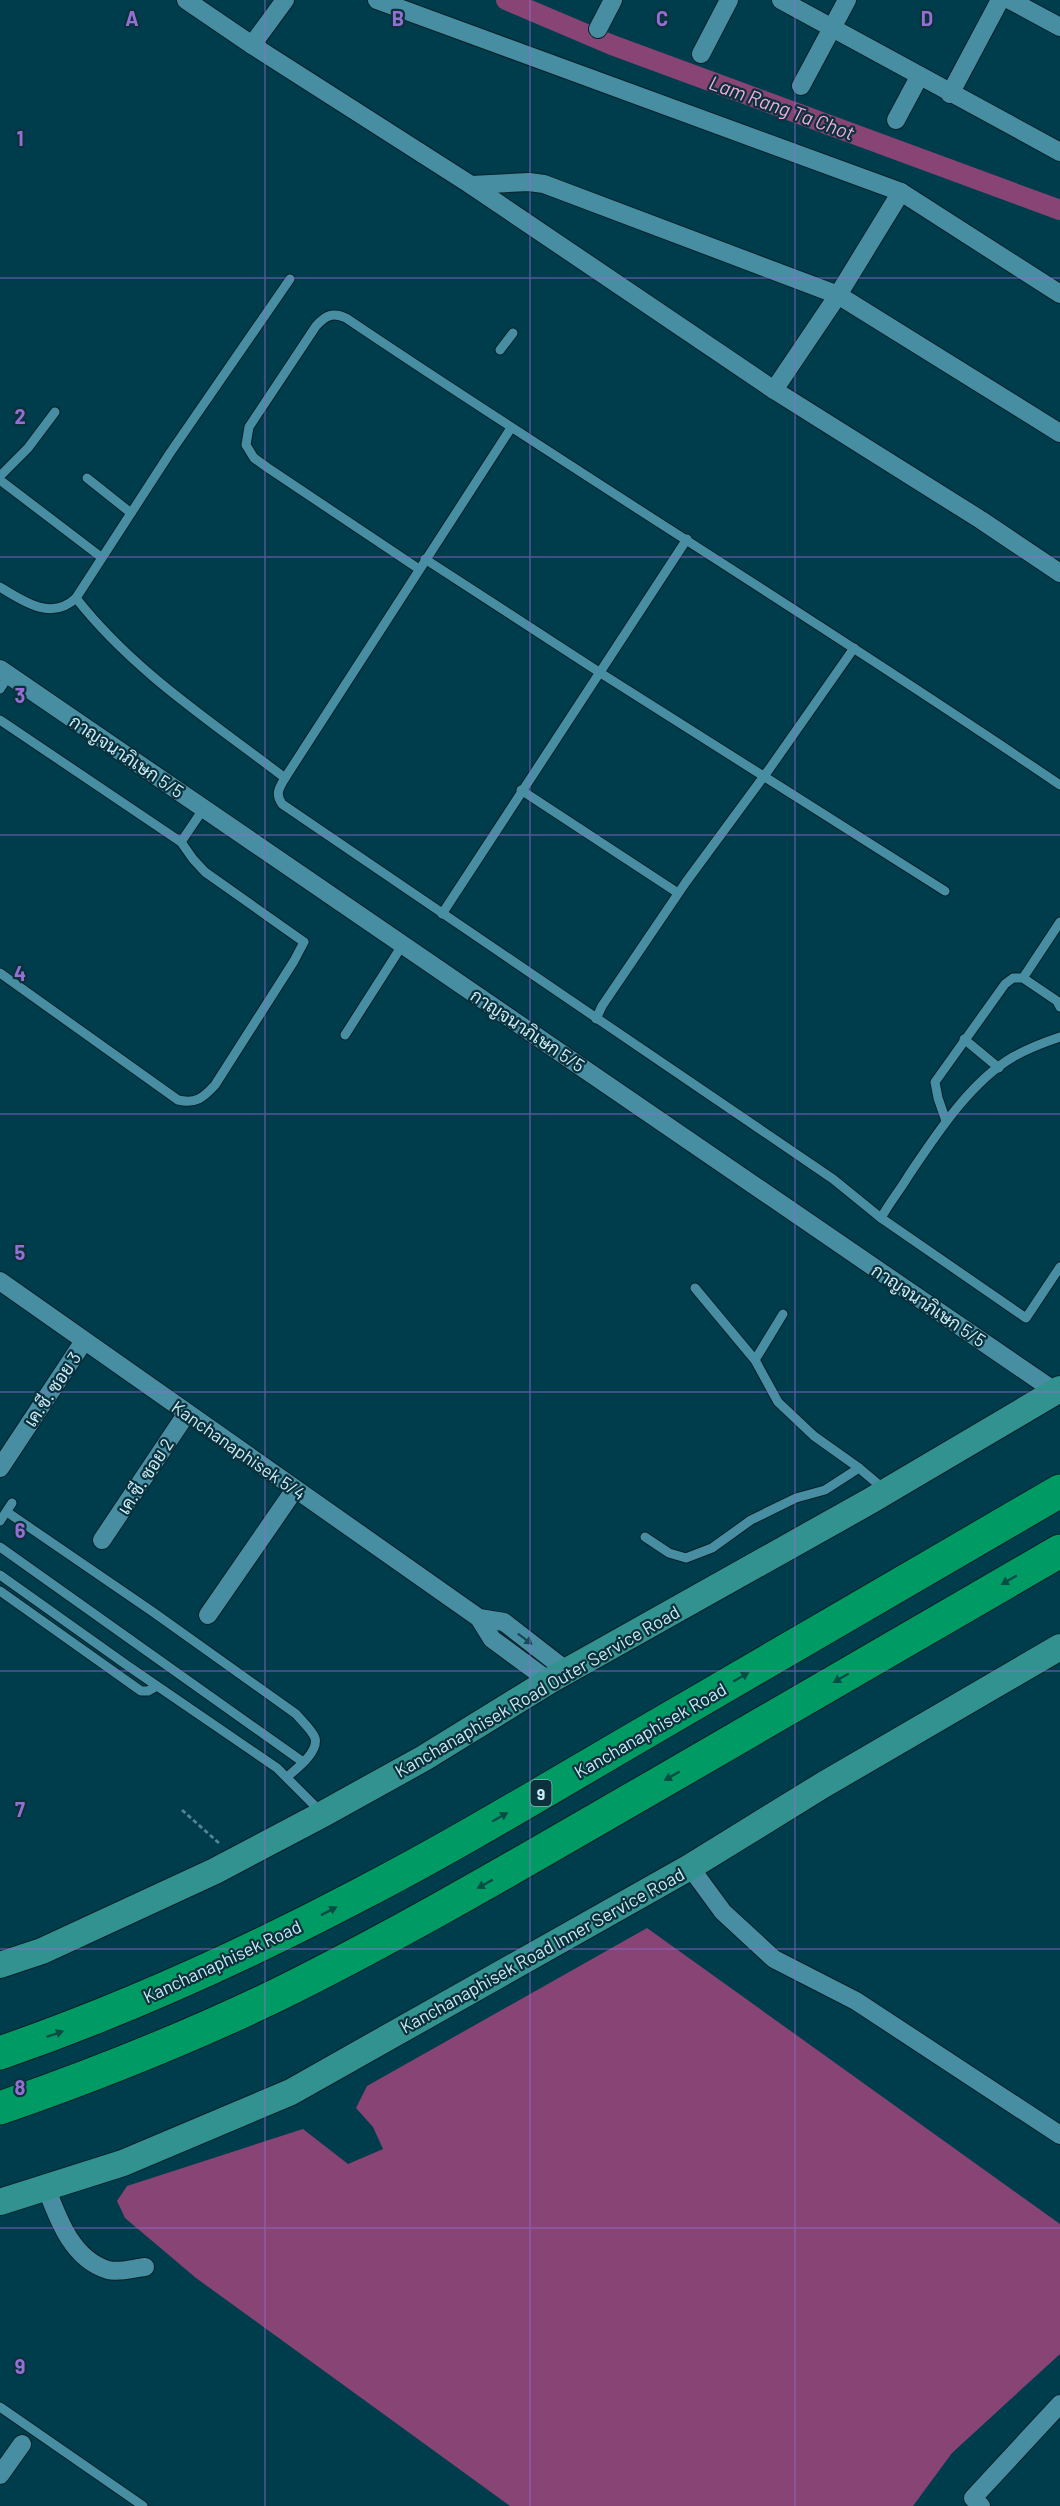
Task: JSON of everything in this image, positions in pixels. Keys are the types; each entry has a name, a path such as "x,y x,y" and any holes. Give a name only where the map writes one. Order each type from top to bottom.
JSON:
{"highway":[{"name":"Kanchanaphisek Road","path":"0,2053 78,2026 164,1989 255,1948 360,1895 470,1834 1060,1491"},
{"path":"0,2108 96,2074 187,2036 277,1994 385,1939 505,1873 1060,1551"}],"main road":[{"name":"Kanchanaphisek Road Outer Service Road","path":"0,1965 42,1951 237,1859 323,1814 424,1758 558,1676 886,1491 1058,1390"},
{"name":"Kanchanaphisek Road Inner Service Road","path":"0,2202 123,2163 291,2091 690,1867 823,1785 1060,1647"}],"street":[{"path":"186,0 252,45 471,185 774,390 981,520 1060,573"},
{"path":"252,45 285,0"},
{"path":"377,0 901,192 1060,294"},
{"path":"598,29 613,0"},
{"path":"700,54 729,0"},
{"path":"781,0 1060,152"},
{"path":"801,86 847,0"},
{"path":"950,94 1000,0"},
{"path":"1010,0 1060,27"},
{"path":"896,120 919,77"},
{"path":"471,185 529,182 544,184 838,295 1060,433"},
{"path":"774,390 838,295 901,192"},
{"name":"กาญจนาภิเษก 5/5","path":"3,678 204,808 1058,1390"},
{"name":"Kanchanaphisek 5/4","path":"0,1281 478,1618 492,1639 558,1676"},
{"name":"เค.ซี. ซอย 3","path":"0,1468 84,1341"},
{"name":"เค.ซี. ซอย 2","path":"102,1540 187,1413"},
{"path":"208,1615 295,1489"},
{"path":"690,1867 723,1912 774,1959 856,2001 1060,2135"},
{"path":"46,2187 58,2220 80,2253 108,2270 145,2267"},
{"path":"981,2506 973,2498 1060,2404"},
{"path":"0,2475 22,2444"}],"lane":[{"path":"0,587 22,601 46,609 67,607 76,598 130,513 290,279"},
{"path":"419,569 254,458 246,445 249,427 322,319 337,314 511,428 687,539 1060,785"},
{"path":"500,350 513,333"},
{"path":"56,412 28,448 0,478 101,557"},
{"path":"511,428 285,778 278,790 277,798 282,804 442,914 833,1179 881,1218 1026,1318 1060,1267"},
{"path":"87,478 130,513"},
{"path":"442,914 687,539"},
{"path":"425,559 945,891"},
{"path":"76,598 114,643 157,681 285,778"},
{"path":"596,1019 602,1006 678,893 854,648"},
{"path":"0,720 181,842 205,872 304,942 215,1085 202,1098 191,1103 178,1100 0,973"},
{"path":"521,790 678,893"},
{"path":"181,842 204,808"},
{"path":"1023,978 1060,921"},
{"path":"345,1035 403,944"},
{"path":"946,1121 935,1082 1005,984 1013,978 1023,978 1059,1002"},
{"path":"881,1218 896,1192 946,1121 1013,1057 1060,1037"},
{"path":"964,1039 999,1068"},
{"path":"695,1288 755,1360 778,1402 814,1436 859,1468 886,1491"},
{"path":"755,1360 783,1314"},
{"path":"645,1537 669,1552 686,1558 712,1548 751,1520 796,1498 825,1490 859,1468"},
{"path":"0,1521 9,1507 296,1714 314,1736 315,1743 310,1755 287,1777"},
{"path":"0,1547 303,1762"},
{"path":"0,1575 277,1768 323,1814"},
{"path":"0,1591 141,1691 148,1691 157,1686"},
{"path":"0,2408 143,2506"}],"path":[{"path":"182,1810 237,1859"}],"shaded area":[{"path":"647,1928 1060,2224 1060,2354 952,2453 913,2506 510,2506 196,2278 125,2218 117,2201 127,2186 303,2129 348,2164 383,2149 373,2127 356,2108 367,2086"}],"waterway":[{"name":"Lam Rang Ta Chot","path":"506,0 612,45 1060,210"}]}
